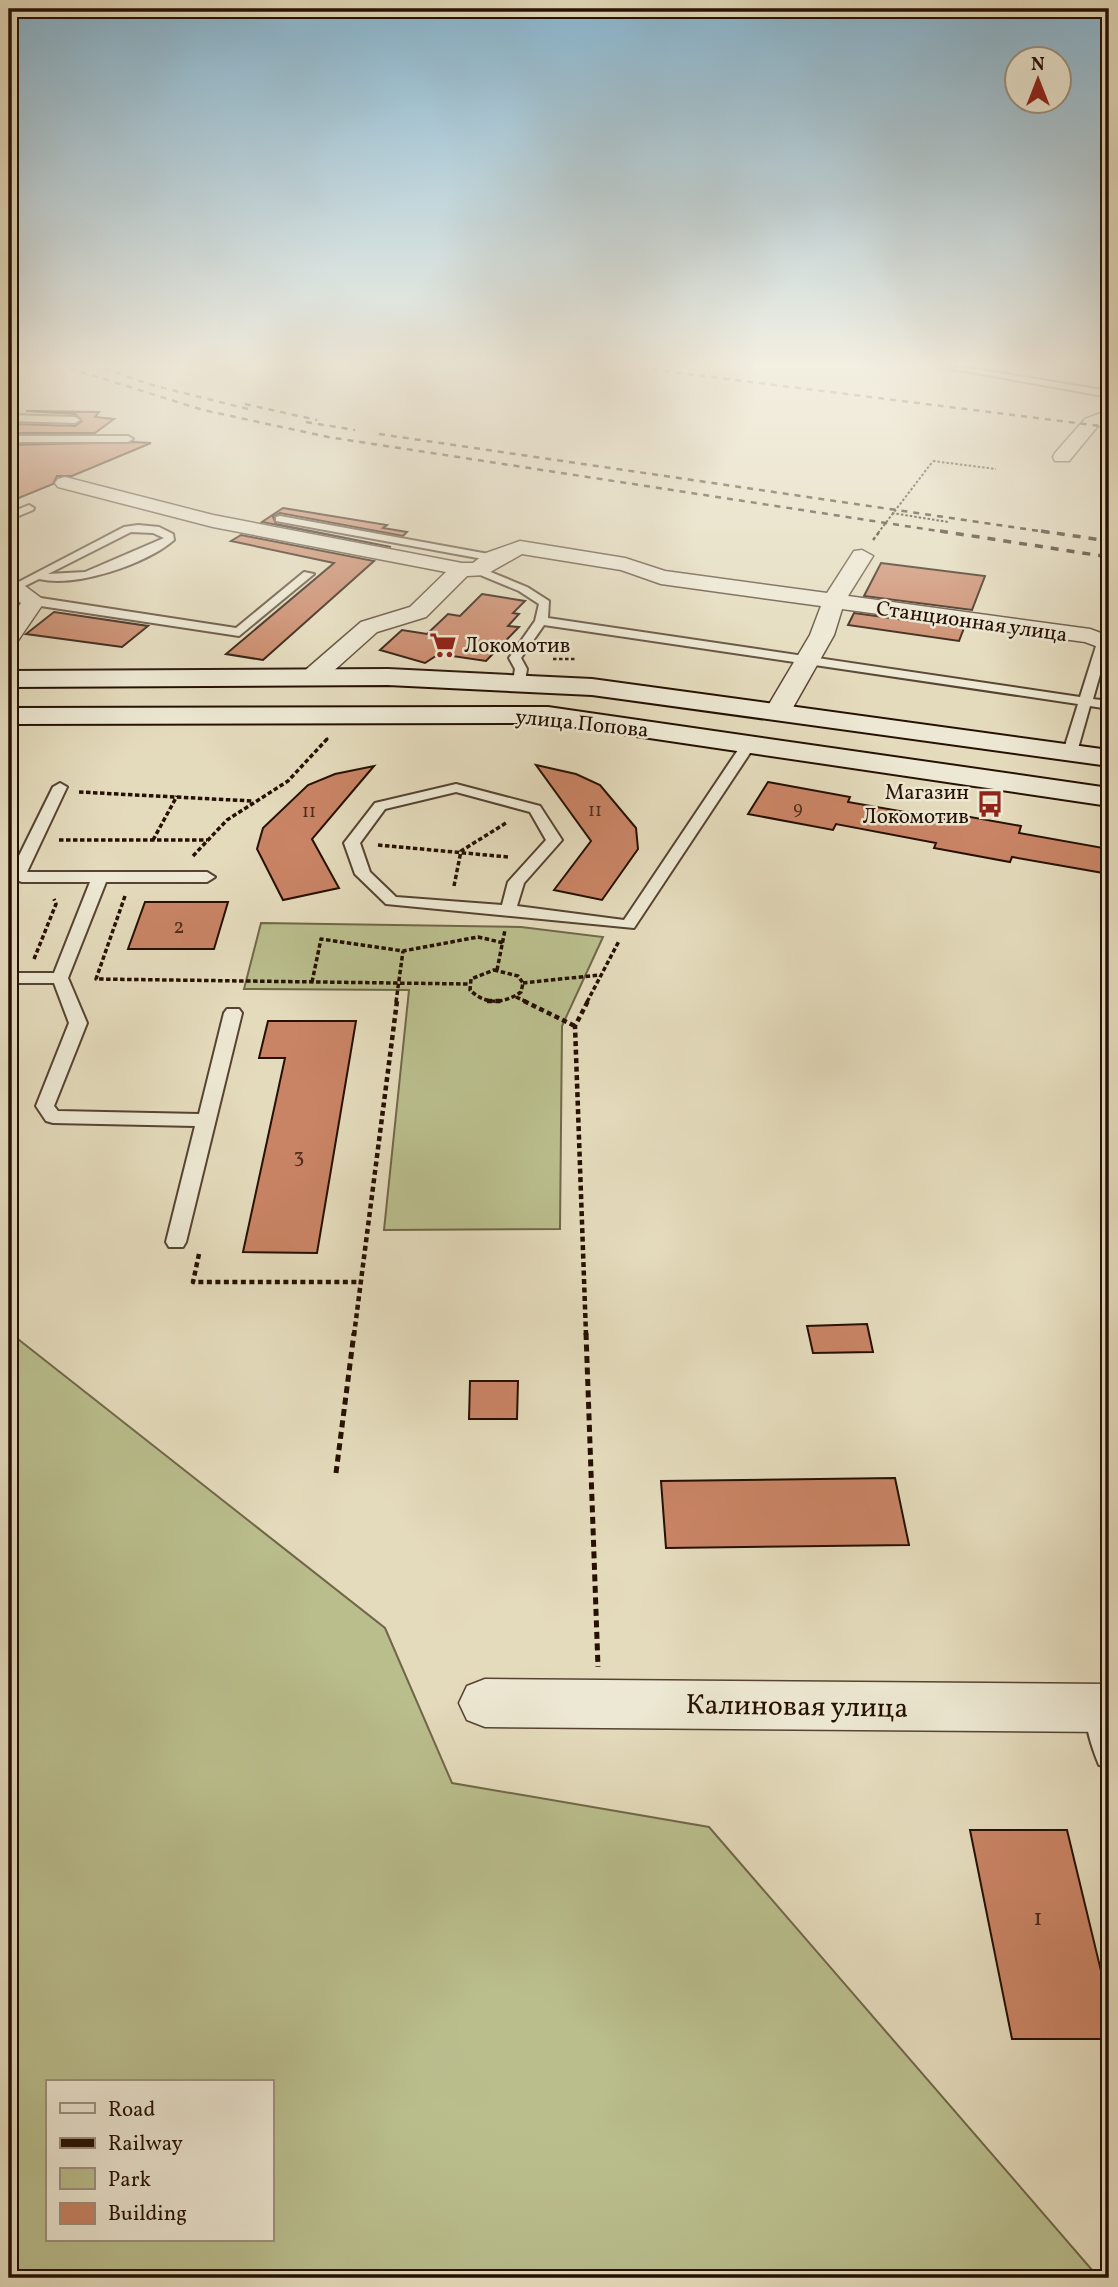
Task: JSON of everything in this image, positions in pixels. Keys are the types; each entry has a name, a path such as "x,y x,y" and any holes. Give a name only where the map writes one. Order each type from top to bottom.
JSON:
{"street":[{"path":"65,484 138,505 225,524 478,566"},
{"name":"Станционная улица","path":"478,566 520,547 625,564 661,577 1090,636 1106,643"},
{"path":"778,710 822,635 834,602 867,548"},
{"path":"311,677 369,627 418,612 478,566"},
{"path":"9,637 34,601 12,586"},
{"name":"улица Попова","path":"9,679 311,677 519,681 643,692 1109,758"},
{"name":"улица Попова","path":"9,716 548,715 1109,797"},
{"name":"Калиновая улица","path":"485,1703 599,1703 1105,1724"}],"lane":[{"path":"9,517 29,508"},
{"path":"280,519 478,566 545,603 541,621 515,658 521,669 519,681"},
{"path":"12,586 40,576 128,529 139,528 169,536 169,540 113,567 69,578 40,576"},
{"path":"34,601 239,632 308,575"},
{"path":"541,621 1109,705"},
{"path":"1070,752 1106,643"},
{"path":"508,910 516,882 554,841 535,810 456,788 380,806 352,843 363,874 392,901 508,910 628,925 749,744"},
{"path":"59,790 19,872 22,877 207,877"},
{"path":"100,877 60,978 78,1023 45,1106 53,1117 206,1120"},
{"path":"9,978 60,978"},
{"path":"176,1242 233,1013"}],"path":[{"path":"867,548 922,475"},
{"path":"892,513 948,522"},
{"path":"173,877 227,820 288,781 330,736"},
{"path":"59,790 255,801"},
{"path":"153,840 177,796"},
{"path":"451,907 461,851 487,832 535,810"},
{"path":"35,840 208,840"},
{"path":"352,843 461,851 537,861"},
{"path":"32,963 56,904 46,877"},
{"path":"134,877 96,979 469,984 477,975 497,970 512,972 523,983"},
{"path":"497,970 508,910"},
{"path":"599,1703 575,1026 599,974 628,925"},
{"path":"312,982 321,939 403,951 478,937 504,943"},
{"path":"337,1473 403,951"},
{"path":"523,983 599,974"},
{"path":"516,997 523,983"},
{"path":"469,984 470,990 480,999 499,1001 516,997 575,1026"},
{"path":"176,1242 199,1253 193,1282 360,1282"}],"green space":[{"path":"261,923 521,927 603,937 562,1026 560,1229 384,1230 409,990 244,989"},
{"path":"9,1332 385,1628 452,1783 709,1827 1099,2278 9,2278"}],"building":[{"path":"9,475 75,475 57,476 53,484 9,502"},
{"path":"283,508 387,525 383,528 407,532 403,536 280,513 273,517 276,524 391,547 262,522"},
{"path":"241,535 374,561 263,660 226,654 334,563 231,541"},
{"path":"881,563 985,576 972,610 864,596"},
{"path":"482,594 525,601 513,613 519,614 508,626 519,627 486,661 439,654 425,663 380,650 402,630 427,634 448,614 460,616"},
{"path":"54,612 148,626 122,647 26,634"},
{"path":"854,613 964,628 959,641 848,625"},
{"path":"536,765 576,774 600,785 636,828 638,849 602,900 554,890 591,841"},
{"path":"374,766 312,839 339,888 283,900 257,849 263,828 308,785 335,774"},
{"path":"768,782 850,797 848,802 945,819 948,813 1021,826 1019,833 1109,849 1109,874 1012,857 1010,862 934,848 936,843 836,824 833,830 748,814"},
{"path":"145,902 228,902 214,949 128,949"},
{"path":"268,1021 356,1021 317,1253 243,1252 285,1058 259,1058"},
{"path":"867,1324 873,1352 813,1353 807,1326"},
{"path":"470,1381 518,1381 517,1419 469,1419"},
{"path":"895,1478 909,1545 666,1548 661,1481"},
{"path":"970,1830 1067,1830 1109,2004 1109,2039 1012,2039"}],"railway":[{"path":"573,475 951,533"},
{"path":"656,475 1053,533"},
{"path":"940,531 1109,557"},
{"path":"1041,531 1109,541"}],"place":[{"name":"Локомотив","path":"443,645"},
{"name":"Магазин Локомотив","path":"990,804"}]}
